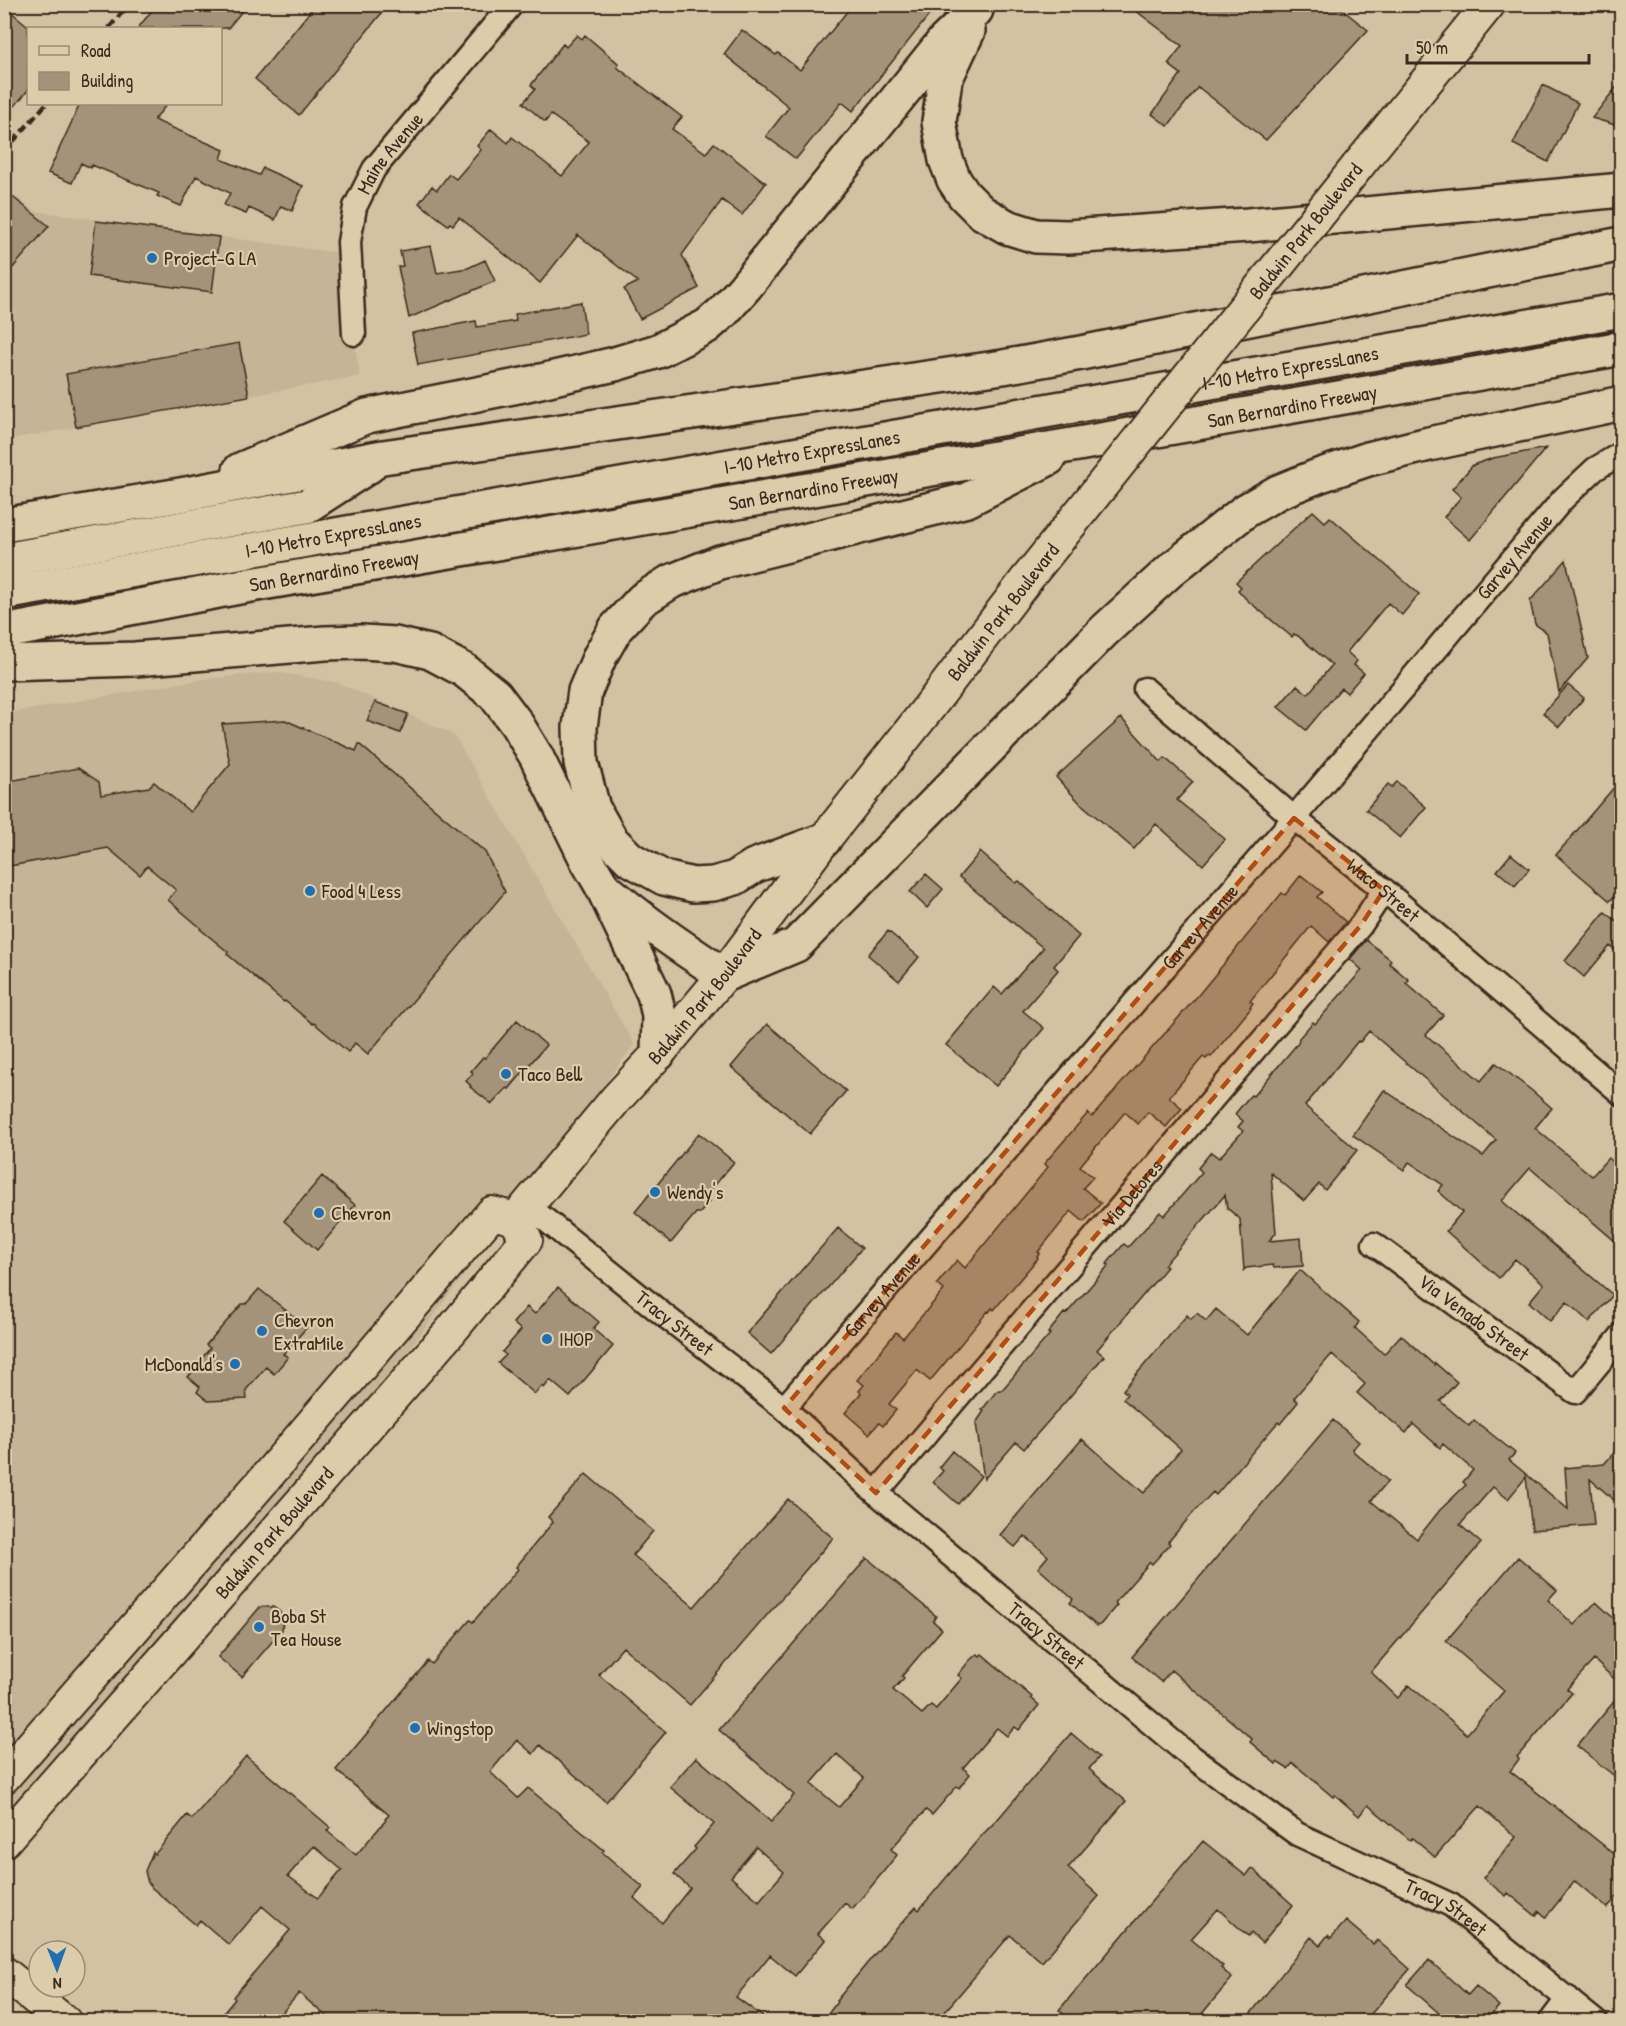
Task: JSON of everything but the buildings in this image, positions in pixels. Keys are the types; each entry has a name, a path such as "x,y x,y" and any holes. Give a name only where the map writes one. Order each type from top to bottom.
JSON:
{"highway":[{"path":"978,7 945,80 939,122 946,160 954,180 964,195 981,212 1007,227 1036,237 1068,237 1248,225 1622,190"},
{"path":"186,494 367,416 615,364 658,351 707,326 745,287 944,41 978,7"},
{"path":"4,525 383,457 1003,367 1622,244"},
{"name":"I-10 Metro ExpressLanes","path":"4,593 1622,310"},
{"name":"San Bernardino Freeway","path":"4,632 239,587 1078,444 1622,348"},
{"path":"602,886 686,951 724,975 796,945 1104,631 1172,569 1245,511 1278,492 1368,459 1622,403"},
{"path":"824,840 754,866 735,878 713,884 693,885 664,878 644,868 630,859 611,840 593,808 580,763 580,727 585,691 600,656 616,628 642,600 670,582 720,562 967,500 1078,444"},
{"name":"I-10 Metro ExpressLanes","path":"4,560 307,506 383,457"},
{"path":"4,663 135,659 325,643 395,644 430,652 464,670 495,695 536,756 602,886 654,994 658,1015 658,1054"}],"main road":[{"name":"Baldwin Park Boulevard","path":"4,1841 450,1332 526,1240 522,1212 724,975 824,840 1026,580 1489,4"},
{"path":"4,1777 492,1213 522,1212"},
{"path":"166,1655 171,1627 231,1516"},
{"path":"4,1973 65,2022"}],"street":[{"name":"Maine Avenue","path":"354,334 349,242 355,207 374,169 512,4"},
{"name":"Garvey Avenue","path":"784,1408 1294,818 1563,499 1595,469 1622,453"},
{"name":"Waco Street","path":"1145,689 1294,818 1384,890 1622,1094"},
{"name":"Via Delores","path":"876,1493 1361,925 1384,890"},
{"name":"Tracy Street","path":"522,1212 665,1316 784,1408 876,1493 1200,1763 1297,1834 1451,1905 1596,2022"},
{"name":"Via Venado Street","path":"1374,1244 1575,1392 1622,1335"},
{"path":"1550,2022 1568,1998"}],"highlighted area":[{"path":"1294,818 1384,890 1361,925 876,1493 784,1408"}],"shaded area":[{"path":"4,188 34,211 347,254 354,338 360,376 5,440"},
{"path":"277,672 338,683 454,735 634,1044 276,1530 5,1841 5,714 203,679"}],"railway":[{"path":"110,27 129,4"},
{"path":"4,152 45,105"}],"place":[{"name":"Project-G LA","path":"152,258"},
{"name":"Food 4 Less","path":"310,891"},
{"name":"Taco Bell","path":"506,1074"},
{"name":"Wendy's","path":"655,1192"},
{"name":"Chevron","path":"319,1213"},
{"name":"Chevron ExtraMile","path":"262,1331"},
{"name":"IHOP","path":"547,1339"},
{"name":"McDonald's","path":"235,1364"},
{"name":"Boba St Tea House","path":"259,1627"},
{"name":"Wingstop","path":"415,1728"}]}
